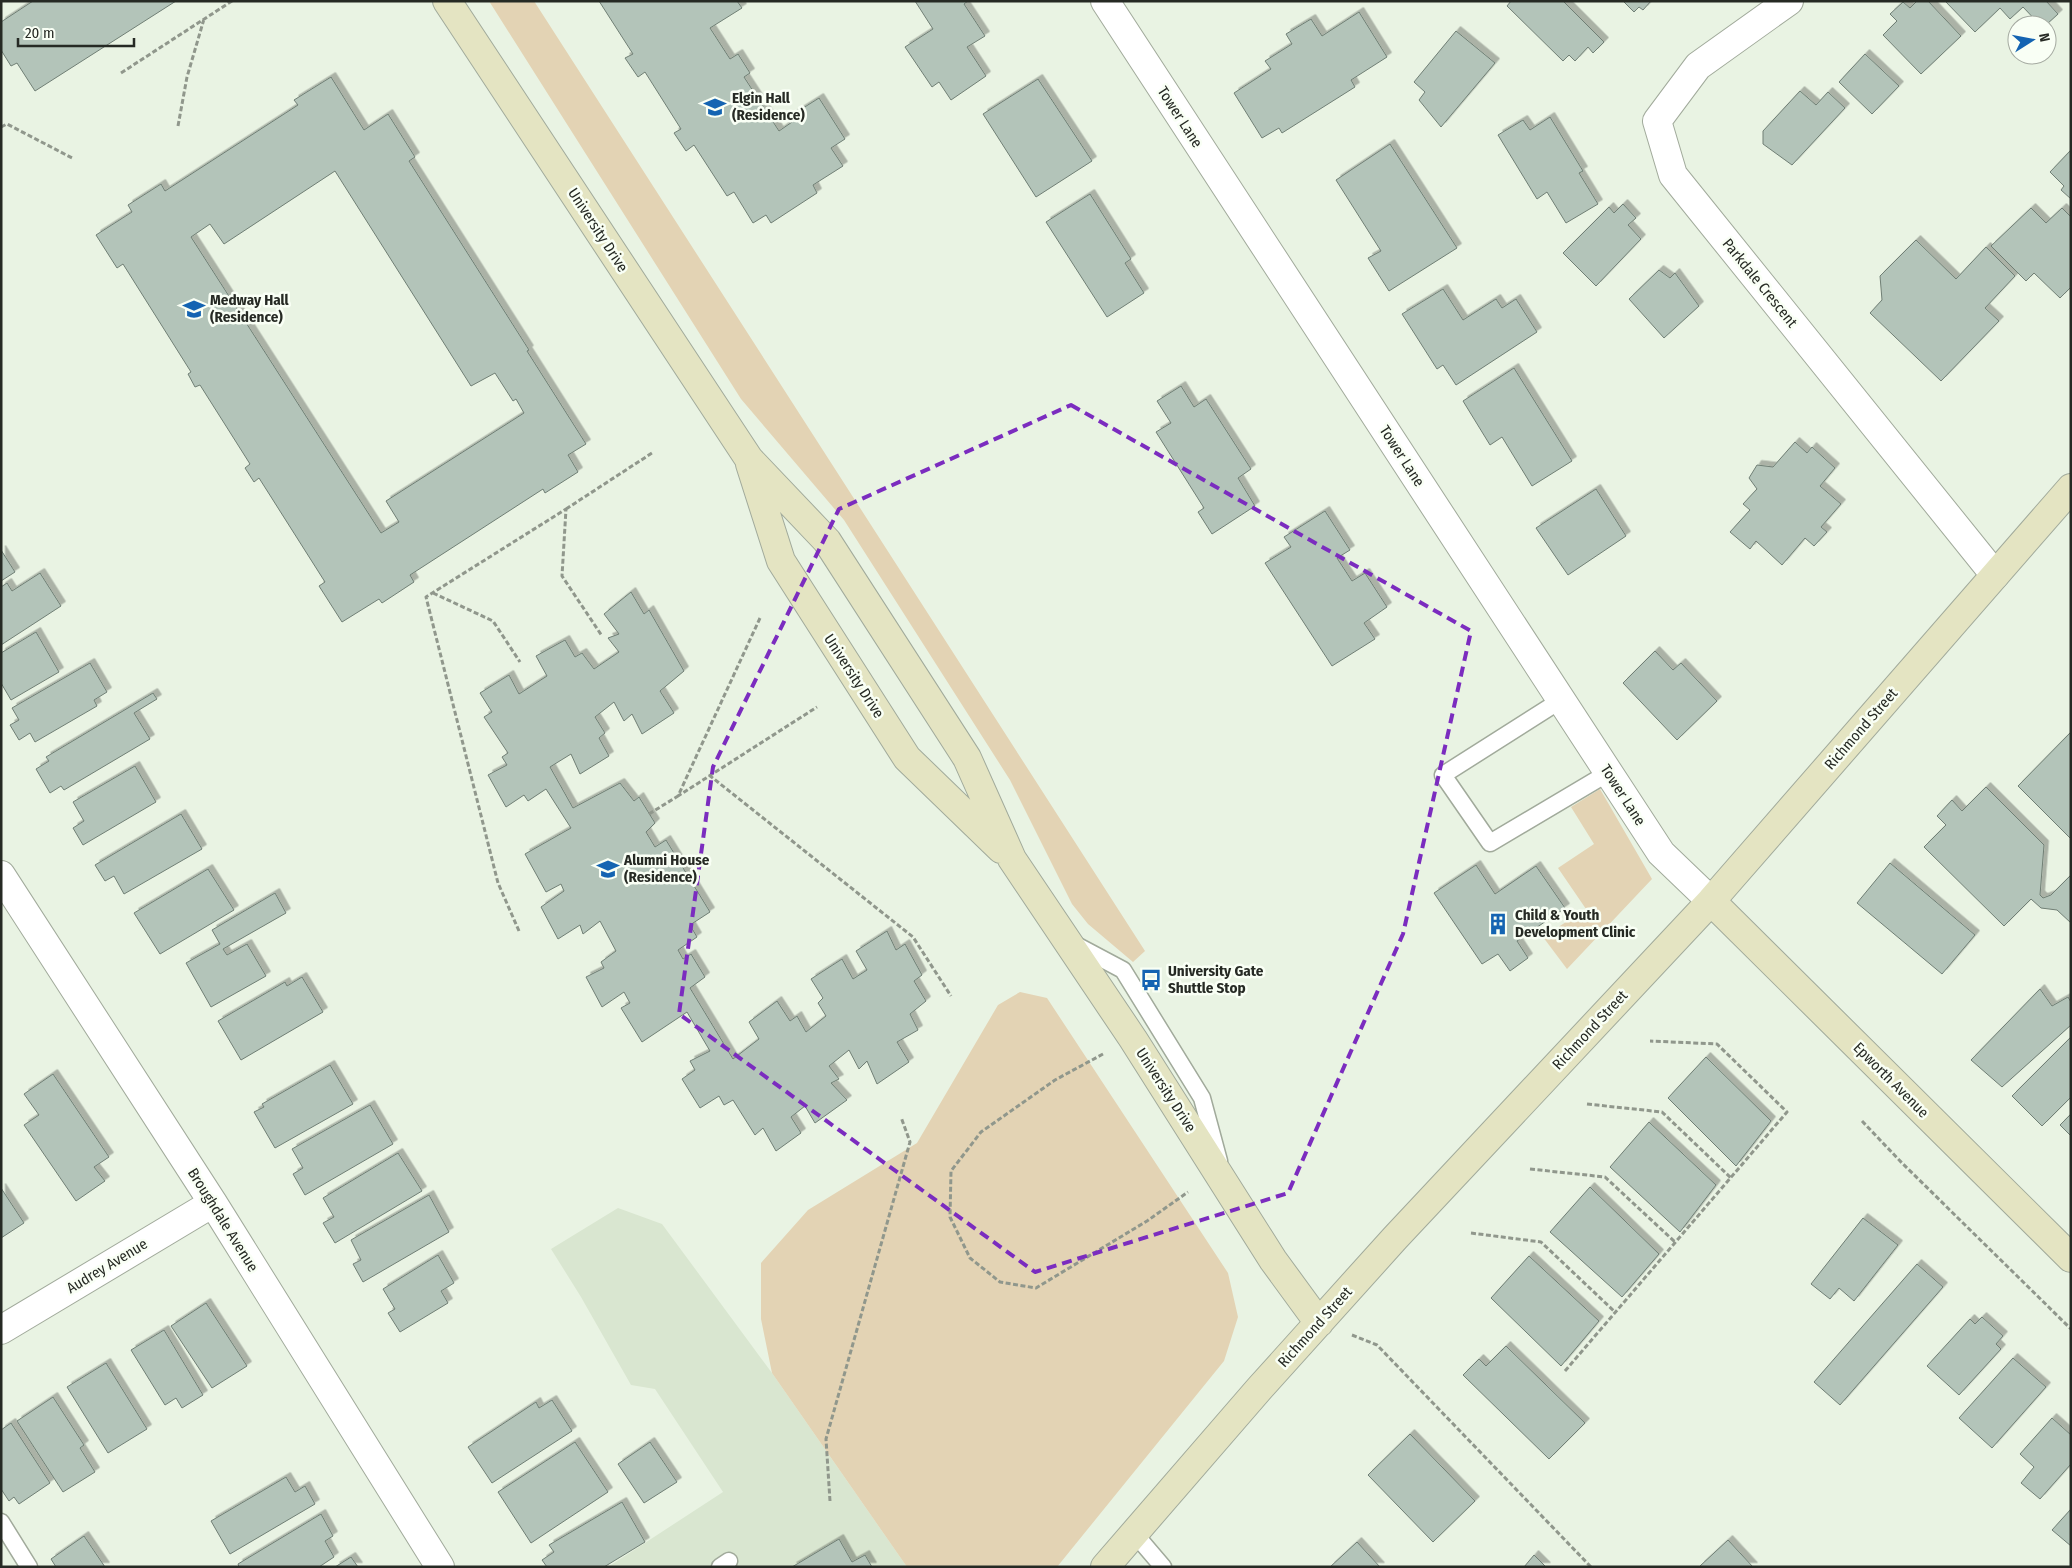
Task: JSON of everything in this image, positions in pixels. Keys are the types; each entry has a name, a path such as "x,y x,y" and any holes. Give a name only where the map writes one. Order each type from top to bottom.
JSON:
{"street":[{"name":"University Drive","path":"447,1 749,459 828,541 967,758 1012,858 1221,1176 1273,1260 1319,1323"},
{"name":"Tower Lane","path":"1105,1 1661,853 1711,901"},
{"name":"Parkdale Crescent","path":"1789,1 1698,66 1657,121 1673,175 1995,575"},
{"name":"University Drive","path":"749,459 780,561 907,758 1012,858"},
{"name":"Richmond Street","path":"1105,1567 1395,1238 1711,901 2071,488"},
{"name":"Broughdale Avenue","path":"1,875 212,1203 440,1567"},
{"name":"Epworth Avenue","path":"1711,901 2071,1258"},
{"name":"Audrey Avenue","path":"1,1330 212,1203"}],"lane":[{"path":"1561,700 1444,774 1490,843 1608,773"},
{"path":"1066,939 1122,970 1202,1098 1221,1176"},
{"path":"1,1522 29,1567"},
{"path":"1134,1533 1163,1567"}],"path":[{"path":"121,73 232,1"},
{"path":"178,126 187,77 204,19"},
{"path":"1,127 7,124 74,159"},
{"path":"519,931 496,874 426,597 652,453"},
{"path":"566,509 562,576 602,636"},
{"path":"433,593 493,621 520,662"},
{"path":"678,796 760,618"},
{"path":"649,814 817,707"},
{"path":"709,775 913,937 951,996"},
{"path":"1132,1039 1055,1080 981,1132 951,1172 950,1217 970,1258 1000,1282 1036,1288 1221,1176"},
{"path":"1565,1370 1787,1112 1716,1044 1650,1040"},
{"path":"1587,1104 1662,1112 1731,1178"},
{"path":"830,1501 826,1439 910,1142 901,1117"},
{"path":"1862,1121 1902,1163 2071,1329"},
{"path":"1530,1169 1605,1177 1675,1242"},
{"path":"1471,1233 1542,1242 1615,1312"},
{"path":"1319,1323 1377,1345 1591,1567"}],"highlighted area":[{"path":"1071,405 1471,631 1403,934 1288,1193 1035,1272 679,1014 713,767 839,509"}],"shaded area":[{"path":"489,1 534,1 1145,951 1133,962 1088,924 1072,904 1010,780 844,520 741,399"},
{"path":"1600,789 1652,879 1567,969 1543,937 1586,909 1558,868 1594,844 1571,807"},
{"path":"1020,992 1047,998 1228,1273 1238,1317 1224,1361 1057,1567 907,1567 772,1373 761,1319 761,1263 808,1210 917,1143 998,1005"},
{"path":"618,1208 662,1224 772,1373 907,1567 608,1567 723,1492 655,1389 631,1385 581,1297 551,1249"}],"building":[{"path":"33,1 176,1 35,91 17,63 11,66 1,50 1,22"},
{"name":"Elgin Hall (Residence)","path":"599,1 737,1 742,8 710,28 730,59 738,54 750,73 744,77 779,131 795,120 792,115 819,98 845,139 831,148 843,166 813,185 817,193 771,223 766,215 753,223 734,192 727,196 694,145 686,151 674,133 681,129 645,72 638,77 625,58 633,54"},
{"path":"915,1 968,1 964,4 985,36 967,47 986,76 951,100 939,82 932,87 905,47 933,29"},
{"path":"1511,1 1563,1 1604,42 1593,53 1588,47 1575,61 1569,55 1563,61 1507,6"},
{"path":"1623,1 1651,1 1643,10 1639,7 1634,12"},
{"path":"1917,1 1928,1 1961,36 1921,74 1883,35 1897,21 1890,14 1903,2 1910,8"},
{"path":"1945,1 2046,1 2058,14 2031,15 2023,7 2014,15 2007,16 2000,8 1975,32"},
{"path":"1359,12 1387,57 1351,80 1355,87 1282,133 1279,128 1262,138 1234,93 1271,69 1265,61 1292,44 1286,34 1311,19 1322,36"},
{"path":"1456,31 1495,63 1441,127 1419,100 1425,92 1414,82"},
{"path":"1865,54 1899,86 1872,114 1839,82"},
{"name":"Medway Hall (Residence)","path":"331,77 364,130 388,114 415,157 409,161 529,350 527,351 586,444 568,455 578,472 545,493 543,489 410,575 414,582 382,603 379,599 342,622 319,586 325,582 259,478 254,482 245,468 250,464 200,385 195,387 188,374 191,372 123,264 117,268 96,235 132,212 128,205 161,184 165,191 298,105 294,100","holes":["335,171 471,386 495,373 513,401 516,399 524,413 386,501 399,522 381,533 191,237 210,224 224,244"]},
{"path":"1038,79 1092,161 1036,197 983,114"},
{"path":"1800,91 1816,105 1828,92 1845,108 1792,165 1763,144 1763,131"},
{"path":"1550,117 1583,171 1579,173 1598,204 1566,223 1547,192 1537,199 1498,135 1523,120 1530,130"},
{"path":"1390,144 1457,248 1389,291 1368,258 1381,251 1336,180"},
{"path":"2071,150 2071,199 2061,190 2064,186 2050,172"},
{"path":"1090,194 1131,259 1125,263 1144,293 1107,317 1046,222"},
{"path":"1623,204 1636,218 1628,225 1641,239 1596,286 1563,253 1609,207 1614,213"},
{"path":"2031,208 2046,223 2062,208 2071,217 2071,287 2060,298 2034,273 2026,281 1991,246"},
{"path":"1916,240 1956,279 1986,247 2015,276 1985,308 1999,321 1941,381 1870,313 1882,300 1880,276"},
{"path":"1659,270 1670,278 1675,273 1699,306 1664,338 1629,299"},
{"path":"1443,289 1463,320 1496,299 1502,308 1516,299 1537,332 1456,385 1443,365 1437,369 1402,314"},
{"path":"1514,368 1572,461 1532,486 1502,437 1490,445 1463,401"},
{"path":"1181,386 1194,407 1206,399 1251,469 1238,478 1255,506 1212,534 1198,512 1204,508 1156,432 1171,423 1157,401"},
{"path":"1795,442 1807,453 1812,447 1835,468 1820,486 1841,504 1821,527 1827,532 1814,546 1805,538 1782,565 1756,541 1750,549 1730,532 1750,510 1743,504 1757,489 1749,478 1757,465 1773,467"},
{"path":"1596,489 1626,536 1568,575 1536,528"},
{"path":"1325,511 1350,550 1337,558 1352,581 1365,573 1387,607 1364,623 1375,639 1332,666 1265,563 1291,547 1284,537"},
{"path":"1,550 15,572 1,581"},
{"path":"40,573 61,606 1,645 1,587 7,583 12,591"},
{"name":"Alumni House (Residence)","path":"631,592 644,614 649,610 684,671 660,691 674,713 642,734 632,714 624,721 614,702 595,717 605,733 599,738 609,756 580,774 571,754 550,767 573,808 620,783 634,801 639,797 655,823 646,832 655,847 666,840 710,912 690,925 697,937 678,950 683,959 691,954 705,977 690,988 733,1059 759,1039 749,1022 777,1001 790,1021 797,1016 806,1032 826,1016 818,1003 823,998 811,979 842,959 853,979 867,970 856,951 887,931 896,950 905,944 922,975 914,981 926,1001 910,1014 918,1030 897,1042 909,1062 877,1084 867,1061 859,1069 849,1050 829,1066 839,1079 831,1083 847,1100 815,1123 805,1106 791,1117 801,1133 776,1151 763,1128 755,1135 733,1100 724,1105 719,1096 700,1108 682,1079 695,1070 690,1061 710,1051 687,1012 642,1042 621,1008 630,1003 624,992 602,1007 586,977 604,968 601,962 616,951 600,921 583,934 580,925 558,939 541,907 564,891 561,884 546,892 525,854 571,828 546,789 528,801 524,795 506,807 488,775 507,765 502,757 508,753 484,717 492,712 480,693 509,675 519,694 547,676 536,656 565,640 575,657 582,653 594,669 619,652 608,638 619,634 604,614"},
{"path":"36,632 59,672 11,700 1,683 1,653"},
{"path":"1655,651 1673,670 1681,663 1717,701 1677,740 1623,683"},
{"path":"90,663 107,692 94,700 97,706 35,742 30,733 19,740 10,725 19,720 12,708"},
{"path":"153,693 157,699 134,713 150,739 64,790 61,786 50,793 36,769 49,761 46,757"},
{"path":"2071,732 2071,839 2018,786"},
{"path":"135,766 156,802 83,845 73,828 84,821 73,802"},
{"path":"1986,787 2044,845 2040,895 2043,898 2051,895 2071,875 2071,923 2057,910 2041,908 2031,899 2004,926 1924,847 1946,825 1937,816 1952,800 1962,811"},
{"path":"181,814 202,849 124,894 114,876 105,881 95,865"},
{"path":"1890,863 1975,935 1942,974 1857,903"},
{"name":"Child & Youth Development Clinic","path":"1476,865 1495,894 1536,866 1565,908 1517,941 1528,958 1510,971 1498,954 1482,964 1434,893"},
{"path":"208,869 234,910 160,954 134,913"},
{"path":"275,893 286,913 223,949 227,955 247,944 266,976 211,1007 186,963 220,944 212,930"},
{"path":"302,977 323,1012 241,1060 218,1021 285,982 287,986"},
{"path":"2040,989 2052,1006 2068,997 2071,1002 2071,1025 2002,1087 1971,1060"},
{"path":"2071,1037 2071,1097 2042,1126 2012,1096"},
{"path":"1706,1057 1771,1121 1736,1166 1668,1098"},
{"path":"330,1065 353,1104 275,1148 254,1112 264,1107 262,1104"},
{"path":"53,1074 109,1157 94,1167 105,1181 76,1201 24,1125 39,1115 24,1094"},
{"path":"370,1105 393,1144 305,1195 293,1174 303,1168 292,1149"},
{"path":"2071,1114 2071,1136 2060,1125"},
{"path":"1649,1122 1716,1185 1680,1232 1610,1167"},
{"path":"398,1153 422,1191 335,1243 323,1223 334,1217 323,1198"},
{"path":"1590,1187 1659,1254 1622,1297 1550,1232"},
{"path":"1,1188 24,1223 1,1238"},
{"path":"429,1195 449,1232 363,1282 353,1264 361,1260 351,1240"},
{"path":"1863,1218 1898,1245 1854,1301 1839,1288 1830,1299 1811,1284"},
{"path":"438,1255 454,1283 441,1291 448,1303 400,1332 388,1313 395,1309 383,1289"},
{"path":"1529,1256 1599,1321 1561,1366 1491,1298"},
{"path":"1917,1264 1943,1287 1840,1405 1814,1382"},
{"path":"206,1303 247,1366 212,1388 171,1326"},
{"path":"1982,1317 2003,1336 1996,1344 2001,1349 1959,1395 1927,1366 1970,1319 1975,1324"},
{"path":"164,1330 203,1395 182,1408 176,1398 165,1405 131,1350"},
{"path":"1506,1346 1585,1423 1549,1459 1463,1375 1479,1359 1486,1366"},
{"path":"2013,1358 2046,1387 1992,1448 1959,1418"},
{"path":"106,1363 147,1429 108,1453 67,1387"},
{"path":"53,1397 84,1445 80,1448 95,1472 63,1492 17,1421"},
{"path":"552,1400 572,1431 492,1483 468,1447 536,1402 539,1408"},
{"path":"2052,1418 2071,1435 2071,1464 2040,1499 2021,1483 2034,1467 2020,1454"},
{"path":"11,1423 50,1483 19,1504 14,1497 9,1501 1,1489 1,1430"},
{"path":"1410,1434 1475,1501 1433,1542 1368,1475"},
{"path":"575,1442 608,1492 531,1543 498,1492"},
{"path":"650,1442 677,1482 644,1503 618,1464"},
{"path":"286,1477 295,1492 305,1486 315,1504 230,1554 211,1521"},
{"path":"622,1502 645,1542 604,1567 547,1567 542,1560 554,1552 549,1545"},
{"path":"2071,1509 2071,1546 2052,1530"},
{"path":"321,1514 333,1536 325,1541 334,1557 319,1567 239,1567 238,1564"},
{"path":"84,1536 105,1567 56,1567 51,1559"},
{"path":"839,1539 852,1562 865,1555 872,1567 792,1567"},
{"path":"1728,1540 1753,1567 1700,1566"},
{"path":"1357,1542 1380,1567 1330,1567"},
{"path":"1534,1555 1546,1567 1524,1567"},
{"path":"351,1557 358,1567 335,1567"}],"place":[{"name":"Elgin Hall (Residence)","path":"715,107"},
{"name":"Medway Hall (Residence)","path":"194,309"},
{"name":"Alumni House (Residence)","path":"608,869"},
{"name":"Child & Youth Development Clinic","path":"1498,924"},
{"name":"University Gate Shuttle Stop","path":"1151,980"}]}
